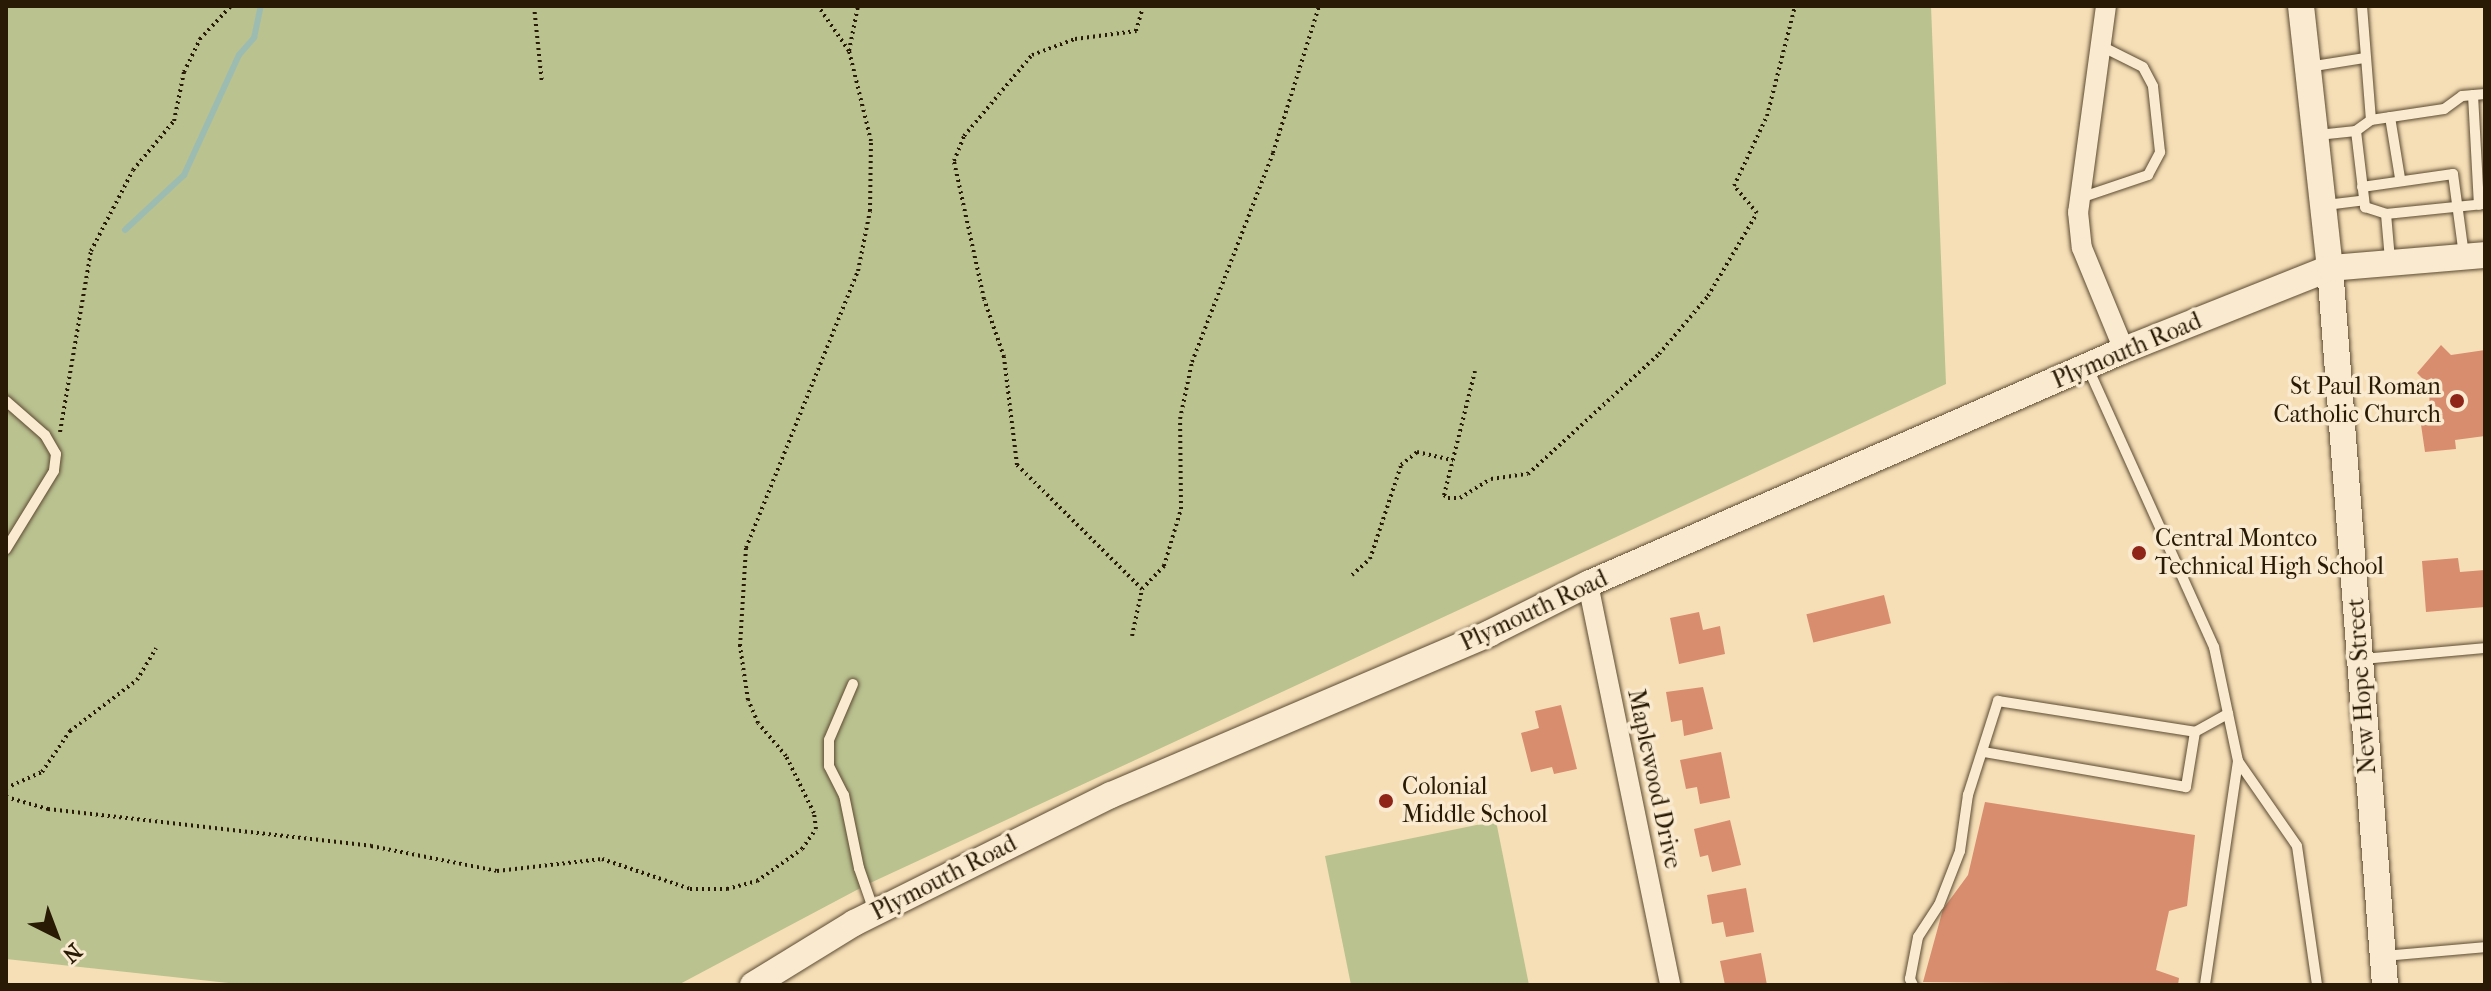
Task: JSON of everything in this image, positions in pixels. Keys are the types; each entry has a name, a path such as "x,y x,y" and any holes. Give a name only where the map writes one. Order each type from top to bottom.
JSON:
{"street":[{"path":"2106,6 2080,198 2082,248 2124,350"},
{"name":"New Hope Street","path":"2301,6 2330,268 2385,985"},
{"name":"Plymouth Road","path":"753,985 875,913 1111,795 1490,633 1588,584 2124,350 2330,268 2475,256"},
{"name":"Maplewood Drive","path":"1588,584 1670,985"}],"lane":[{"path":"2362,6 2371,120"},
{"path":"2080,198 2148,175 2160,152 2153,86 2143,67 2101,46"},
{"path":"2307,67 2365,58"},
{"path":"2315,135 2356,131 2371,120 2444,109 2479,94 2482,204 2386,214 2365,207 2356,131"},
{"path":"2390,117 2400,178"},
{"path":"2362,187 2400,178 2453,174 2475,256"},
{"path":"2323,206 2364,200"},
{"path":"2386,214 2391,263"},
{"path":"2087,367 2214,647 2238,761 2205,985"},
{"path":"6,401 45,435 56,454 54,471 6,549"},
{"path":"2360,659 2485,648"},
{"path":"853,684 829,740 829,766 844,795 859,868 875,913"},
{"path":"1913,985 1910,979 1918,937 1939,905 1960,851 1968,795 1998,701 2195,732 2228,714"},
{"path":"1983,752 2186,787 2195,732"},
{"path":"2238,761 2297,846 2317,985"},
{"path":"2383,956 2485,947"}],"path":[{"path":"56,454 91,251 133,170 174,121 190,56 231,6"},
{"path":"534,6 542,83"},
{"path":"6,797 48,809 371,846 497,871 602,859 690,889 727,889 783,867 816,829 786,756 758,723 748,700 740,646 746,548 861,256 870,211 871,141 849,51 818,6"},
{"path":"849,51 858,6"},
{"path":"1142,589 1017,465 1004,357 984,299 954,161 964,136 1032,55 1075,39 1136,31 1143,6"},
{"path":"1132,636 1142,589 1164,566 1181,509 1180,419 1192,362 1264,179 1319,6"},
{"path":"1475,371 1444,495 1448,498 1460,498 1491,479 1528,474 1601,411 1708,296 1757,213 1739,193 1735,178 1767,116 1795,6"},
{"path":"1352,575 1370,559 1401,465 1417,452 1453,460"},
{"path":"6,788 42,772 70,731 137,680 156,648"}],"green space":[{"path":"6,6 1931,6 1946,384 868,884 678,985 247,985 6,959"},
{"path":"1496,821 1529,985 1351,985 1325,856"}],"building":[{"name":"St Paul Roman Catholic Church","path":"2441,345 2451,355 2485,350 2485,436 2455,440 2456,449 2425,452 2420,418 2430,417 2429,385 2417,373"},
{"path":"2458,558 2460,572 2485,570 2485,607 2426,612 2422,561"},
{"path":"1884,595 1891,623 1813,642 1806,614"},
{"path":"1699,612 1703,630 1720,626 1725,654 1679,664 1670,618"},
{"path":"1703,687 1713,729 1684,736 1682,720 1671,722 1666,692"},
{"path":"1561,705 1577,769 1554,774 1552,767 1531,772 1521,733 1539,728 1535,711"},
{"path":"1721,752 1730,798 1700,804 1697,787 1686,789 1680,760"},
{"path":"1985,802 2195,835 2187,906 2169,911 2156,970 2179,978 2178,985 1923,982 1943,909 1968,875"},
{"path":"1730,820 1741,865 1712,872 1708,855 1700,857 1694,829"},
{"path":"1746,888 1754,932 1726,937 1723,922 1712,924 1707,895"},
{"path":"1761,953 1767,985 1725,985 1720,961"}],"waterway":[{"path":"125,230 184,175 239,55 254,38 261,6"}],"place":[{"name":"St Paul Roman Catholic Church","path":"2457,401"},
{"name":"Central Montco Technical High School","path":"2139,553"},
{"name":"Colonial Middle School","path":"1386,801"}]}
